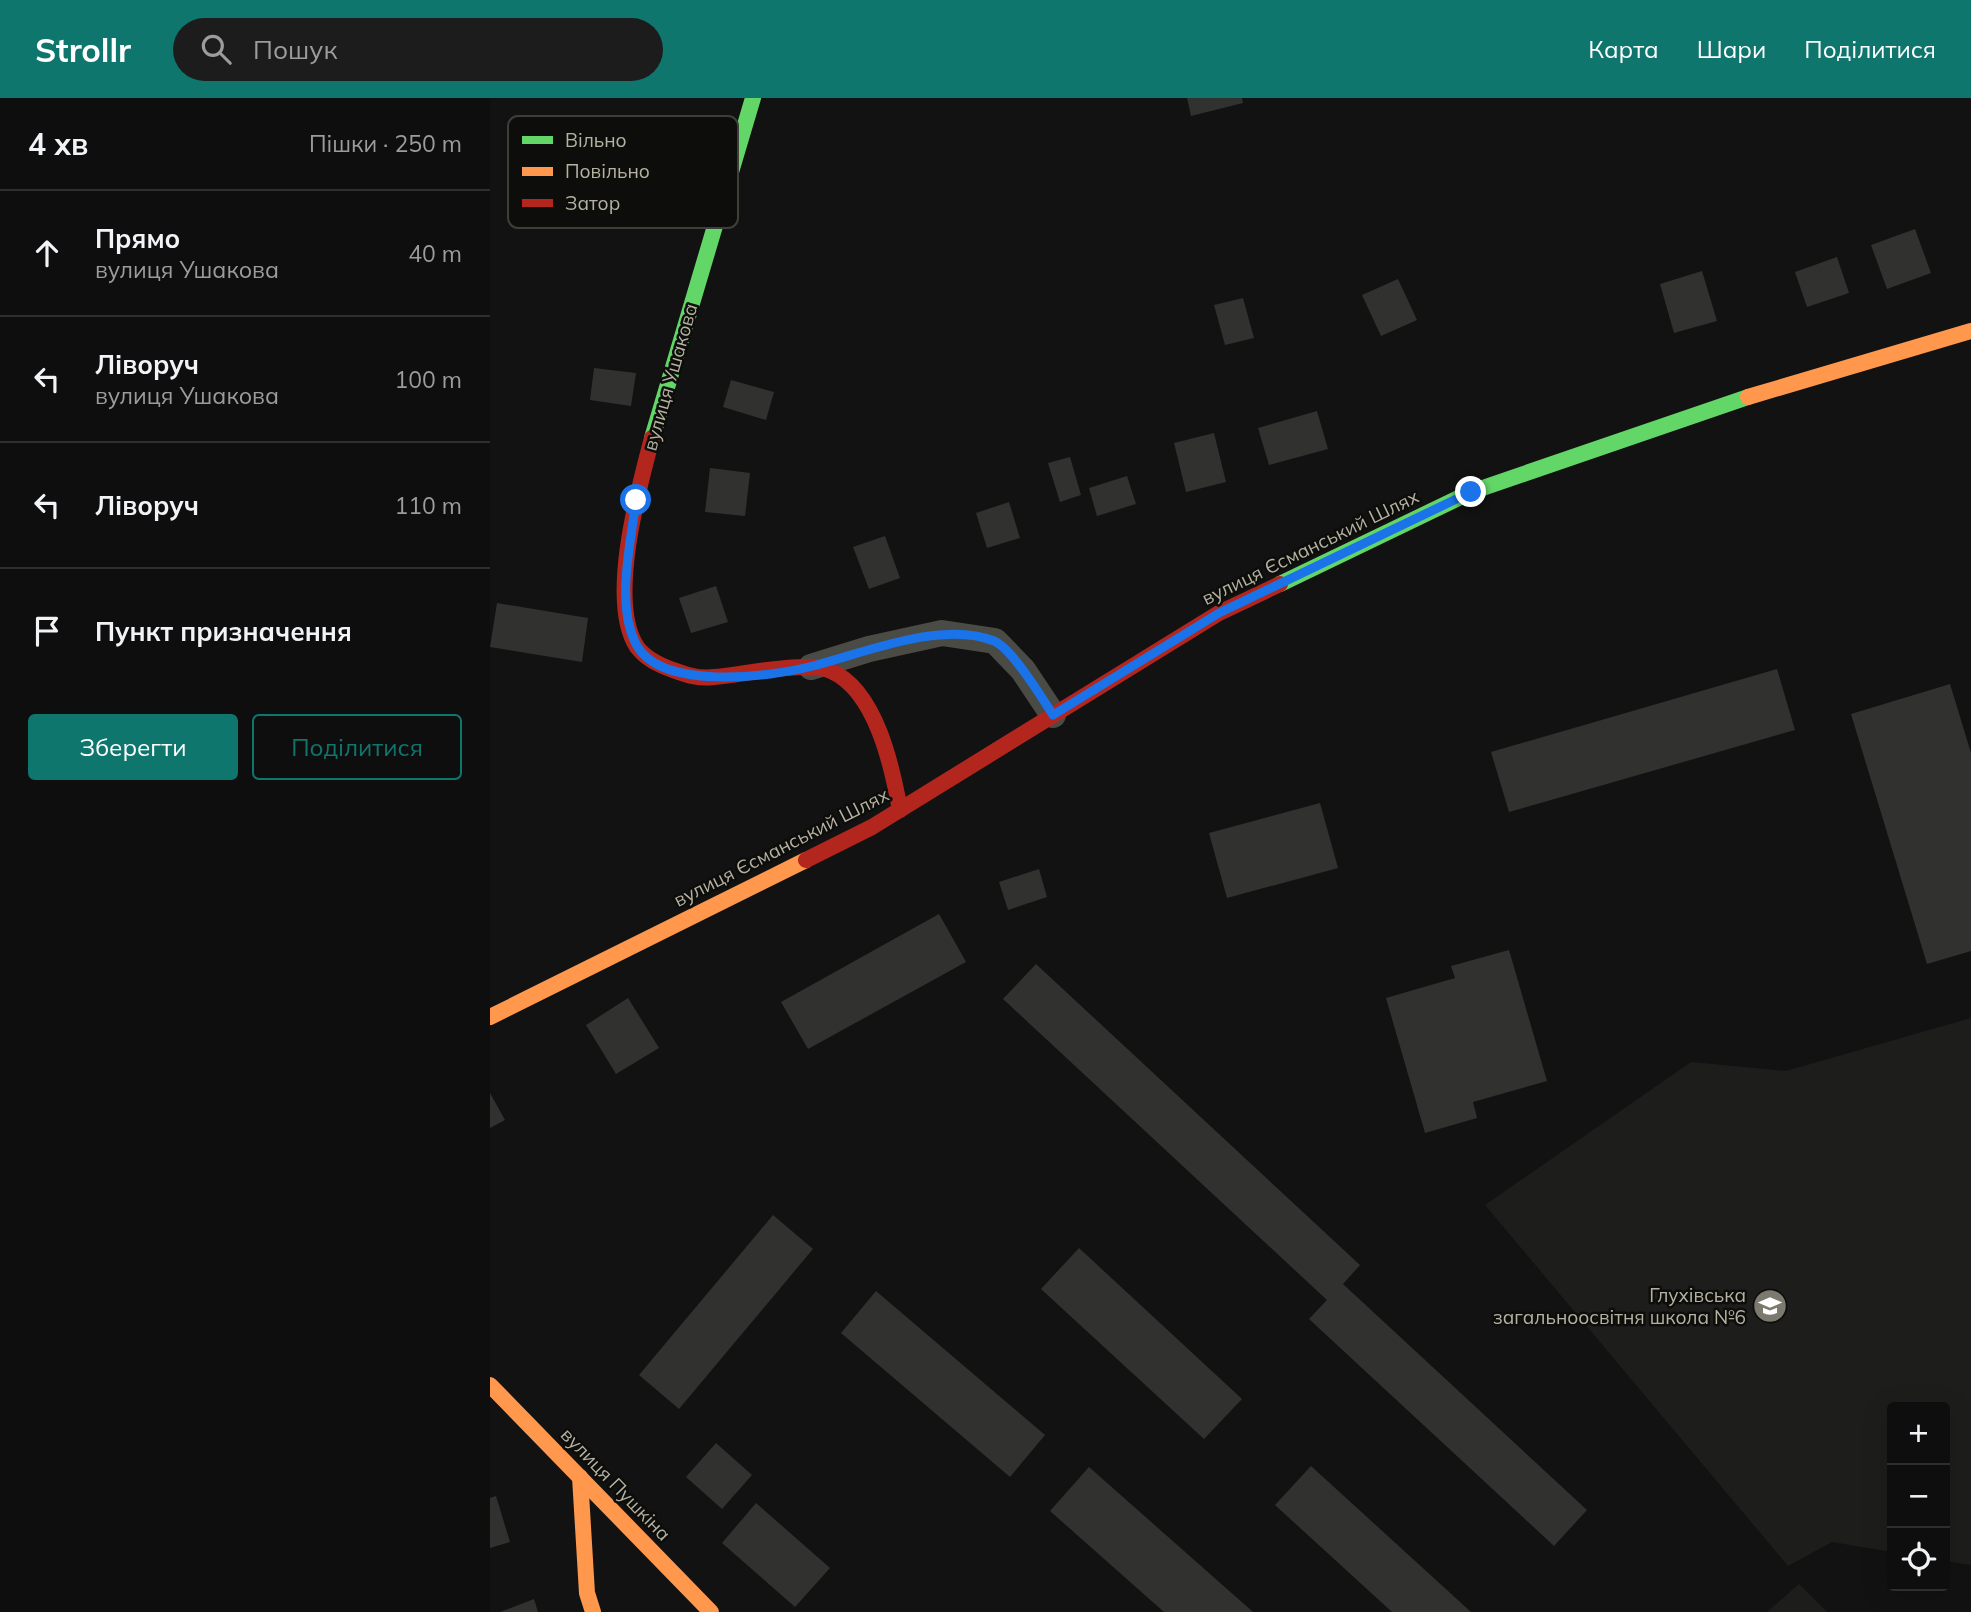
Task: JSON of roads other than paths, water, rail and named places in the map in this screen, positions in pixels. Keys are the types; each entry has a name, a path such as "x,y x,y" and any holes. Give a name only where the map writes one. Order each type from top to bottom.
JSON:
{"street":[{"name":"вулиця Ушакова","path":"738,144 752,98"},
{"name":"вулиця Ушакова","path":"713,228 636,500 625,593 635,642 656,664 698,678 811,667 869,649 942,634 995,641 1023,670 1053,715"},
{"name":"вулиця Єсманський Шлях","path":"490,1017 872,827 1219,613 1471,492 1742,399 1971,331"},
{"name":"вулиця Ушакова","path":"811,667 831,670 854,692 880,729 891,764 900,810"},
{"name":"вулиця Пушкіна","path":"490,1385 711,1612"},
{"path":"580,1477 587,1593 593,1612"}],"place":[{"name":"Глухівська загальноосвітня школа №6","path":"1770,1306"}]}
